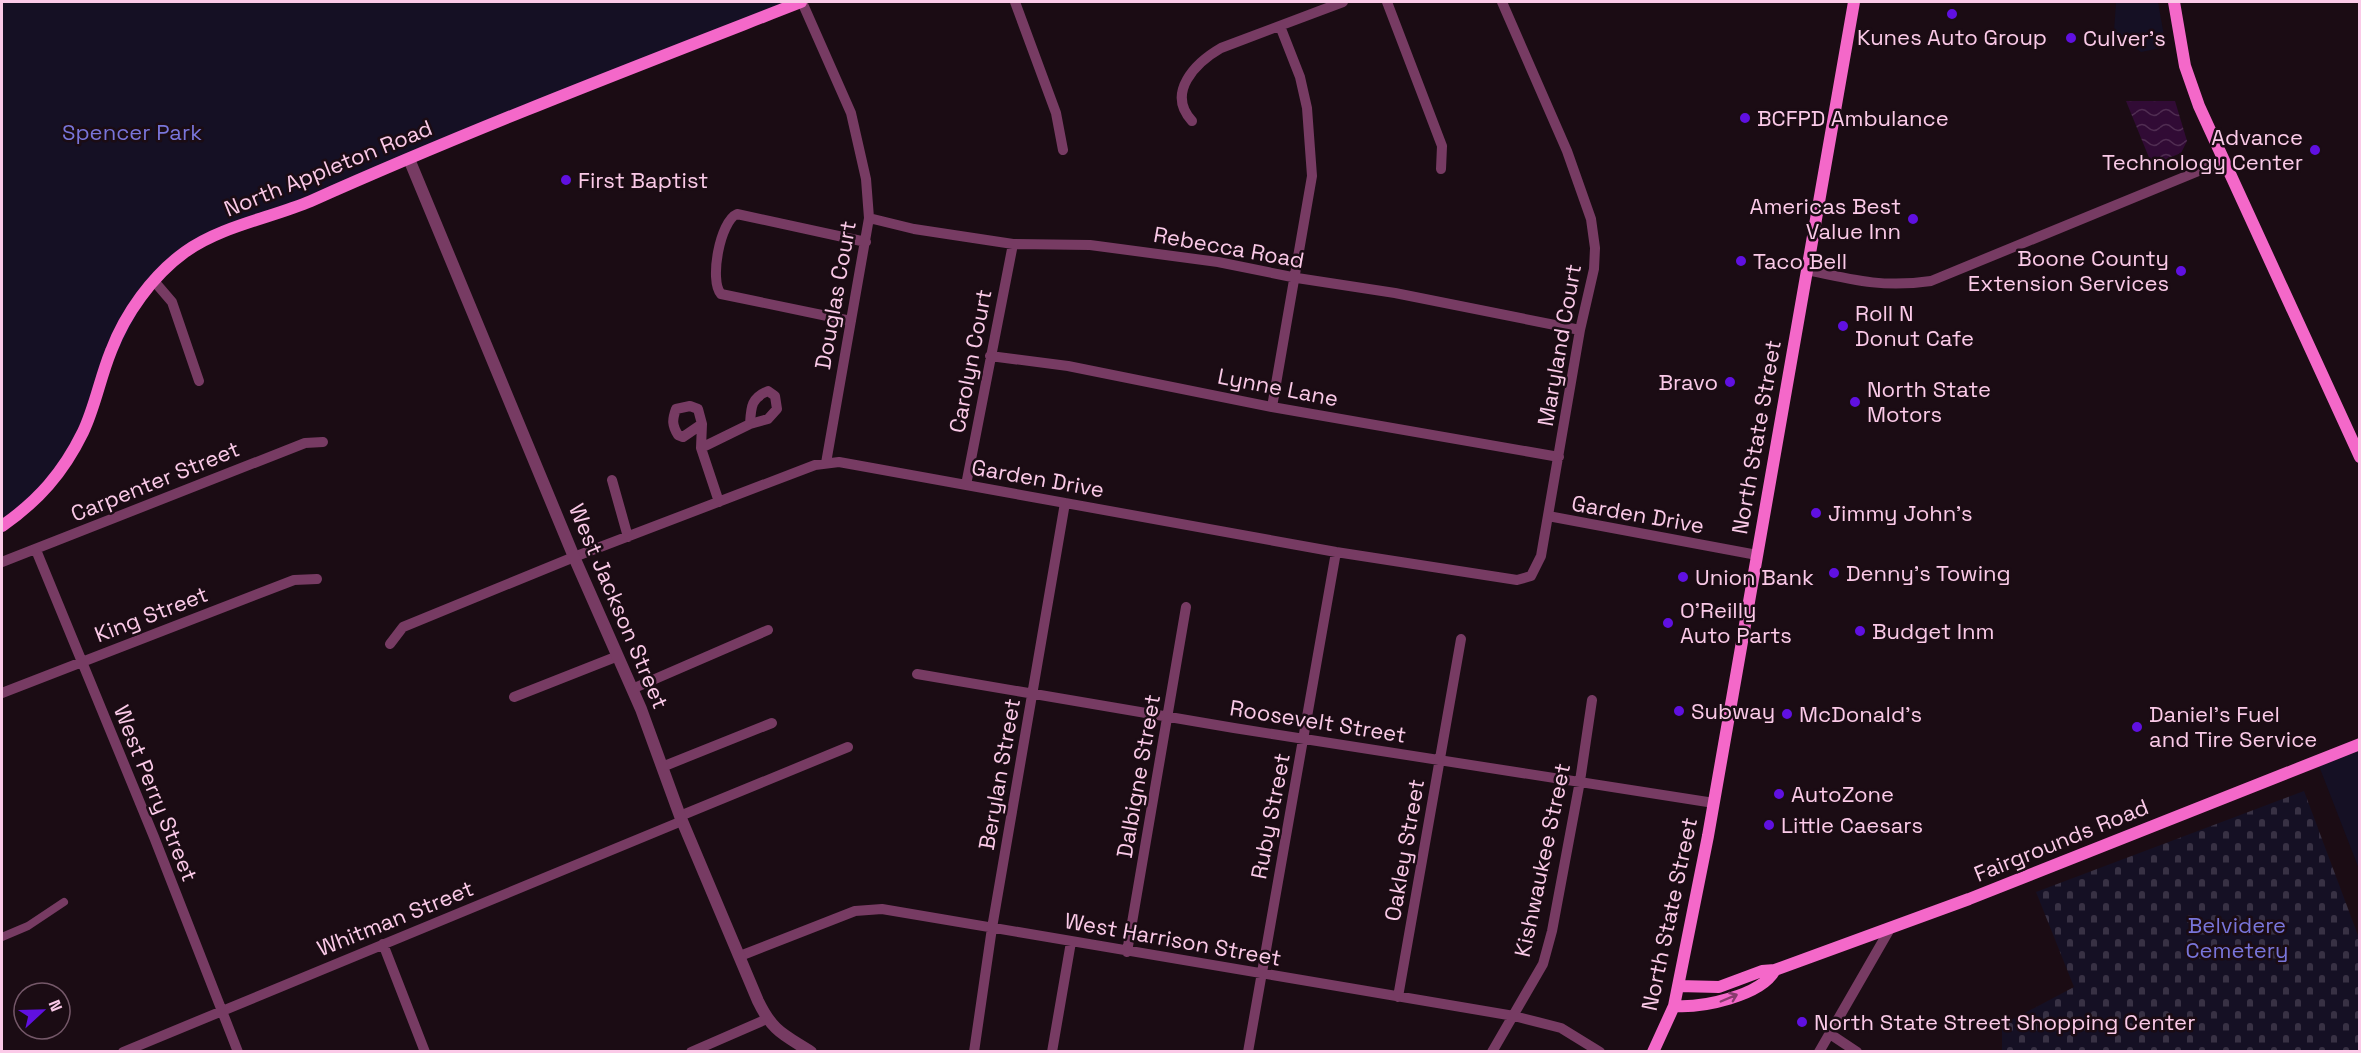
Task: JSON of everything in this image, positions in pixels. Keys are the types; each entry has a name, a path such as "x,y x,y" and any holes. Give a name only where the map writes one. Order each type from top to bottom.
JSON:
{"main road":[{"name":"North Appleton Road","path":"2,526 30,507 58,475 83,431 126,316 154,281 185,252 214,236 275,216 409,159 801,2"},
{"name":"North State Street","path":"1653,1052 1674,1006 1714,803 1854,2"},
{"path":"2174,2 2185,66 2224,164 2360,456"},
{"name":"Fairgrounds Road","path":"1678,986 1719,987 1762,971 1776,970 2360,744"},
{"name":"Fairgrounds Road","path":"1674,1006 1701,1006 1717,1003 1769,981 1776,970"}],"street":[{"name":"Douglas Court","path":"801,2 851,112 866,179 869,218 826,463"},
{"path":"1015,2 1056,113 1063,150"},
{"path":"1192,122 1181,103 1181,91 1196,67 1221,48 1343,2"},
{"path":"1387,2 1443,146 1441,169"},
{"name":"Maryland Court","path":"1502,2 1567,150 1591,219 1595,248 1594,269 1580,330 1538,566 1526,579 1508,579"},
{"path":"1272,407 1297,278 1312,176 1312,142 1300,77 1280,26"},
{"name":"West Jackson Street","path":"409,159 574,557 632,689 681,818 767,1019 775,1029 811,1052"},
{"path":"1807,270 1866,282 1899,285 1931,281 2206,168 2224,164"},
{"path":"851,321 721,294 715,282 718,255 725,225 737,214 866,242"},
{"name":"Rebecca Road","path":"869,218 914,229 1013,244 1090,245 1218,262 1297,278 1395,293 1580,330"},
{"name":"Carolyn Court","path":"966,485 1013,244"},
{"path":"154,281 172,302 199,381"},
{"name":"Lynne Lane","path":"990,356 1068,366 1272,407 1558,457"},
{"path":"702,424 701,448 719,502"},
{"path":"701,448 750,424"},
{"name":"Carpenter Street","path":"2,562 305,443 323,442"},
{"name":"Garden Drive","path":"390,644 402,627 574,557 795,472 826,463 852,463 1336,552 1508,579"},
{"path":"612,480 628,537"},
{"name":"Berylan Street","path":"974,1052 992,928 1065,503"},
{"name":"Garden Drive","path":"1548,516 1756,555"},
{"name":"West Perry Street","path":"36,550 154,837 238,1052"},
{"name":"Ruby Street","path":"1248,1052 1336,552"},
{"name":"King Street","path":"2,693 294,580 317,579"},
{"name":"Dalbigne Street","path":"1126,952 1186,607"},
{"path":"632,689 768,630"},
{"name":"Oakley Street","path":"1398,997 1461,639"},
{"path":"514,697 618,656"},
{"name":"Roosevelt Street","path":"917,674 1168,717 1714,803"},
{"name":"Kishwaukee Street","path":"1492,1052 1543,964 1552,932 1580,781 1592,700"},
{"path":"662,767 772,723"},
{"name":"Whitman Street","path":"123,1052 848,747"},
{"path":"2,937 28,926 64,902"},
{"name":"West Harrison Street","path":"740,956 855,911 882,909 1514,1016 1561,1028 1600,1052"},
{"path":"1819,1052 1891,927"},
{"path":"1052,1052 1071,942"},
{"path":"383,944 425,1052"},
{"path":"691,1052 767,1019"},
{"path":"1830,1034 1857,1052"}],"green space":[{"name":"Spencer Park","path":"2,2 801,2 214,236 154,281 77,430 58,475 2,526"},
{"path":"2116,2 2158,2 2166,47 2141,52 2114,32"},
{"path":"2359,751 2359,869 2319,766"},
{"name":"Belvidere Cemetery","path":"2304,791 2359,938 2359,1051 2002,1051 2002,1025 2074,987 2036,892"}],"water":[{"path":"2126,101 2175,101 2187,141 2181,153 2152,165"}],"place":[{"name":"Kunes Auto Group","path":"1952,14"},
{"name":"Culver's","path":"2071,38"},
{"name":"BCFPD Ambulance","path":"1745,118"},
{"name":"Advance Technology Center","path":"2315,150"},
{"name":"First Baptist","path":"566,180"},
{"name":"Americas Best Value Inn","path":"1913,219"},
{"name":"Taco Bell","path":"1741,261"},
{"name":"Boone County Extension Services","path":"2181,271"},
{"name":"Roll N Donut Cafe","path":"1843,326"},
{"name":"Bravo","path":"1730,382"},
{"name":"North State Motors","path":"1855,402"},
{"name":"Jimmy John's","path":"1816,513"},
{"name":"Denny's Towing","path":"1834,573"},
{"name":"Union Bank","path":"1683,577"},
{"name":"O'Reilly Auto Parts","path":"1668,623"},
{"name":"Budget Inm","path":"1860,631"},
{"name":"Subway","path":"1679,711"},
{"name":"McDonald's","path":"1787,714"},
{"name":"Daniel's Fuel and Tire Service","path":"2137,727"},
{"name":"AutoZone","path":"1779,794"},
{"name":"Little Caesars","path":"1769,825"},
{"name":"North State Street Shopping Center","path":"1802,1022"}]}
